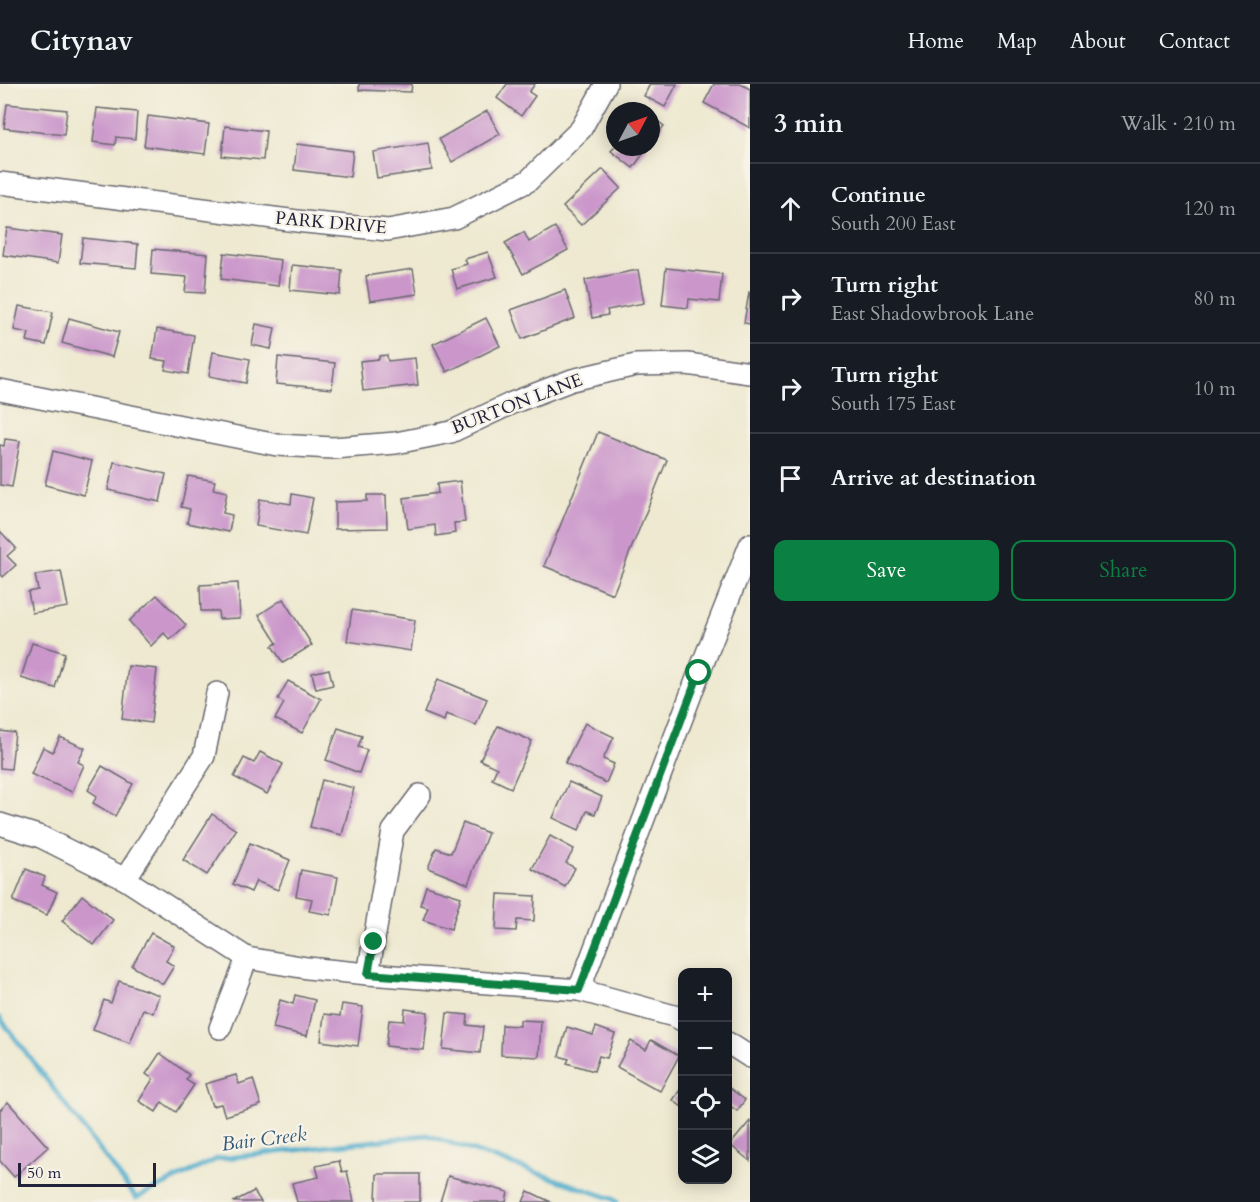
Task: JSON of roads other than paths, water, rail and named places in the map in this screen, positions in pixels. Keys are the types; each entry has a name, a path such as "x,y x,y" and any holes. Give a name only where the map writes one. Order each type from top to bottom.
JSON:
{"street":[{"name":"PARK DRIVE","path":"0,183 294,221 388,230 454,218 528,181 581,129 606,84"},
{"name":"BURTON LANE","path":"0,390 277,446 333,448 396,443 451,432 512,402 572,380 636,366 687,364 750,373"},
{"path":"579,990 750,545"},
{"path":"125,879 204,756 217,693"},
{"path":"368,974 393,831 420,795"},
{"path":"0,824 41,837 125,879 248,958 307,968 368,974 579,990 678,1018"},
{"path":"220,1028 248,958"},
{"path":"732,1046 750,1057"}],"waterway":[{"name":"Bair Creek","path":"0,1018 136,1198 217,1159 427,1135 617,1202"}]}
